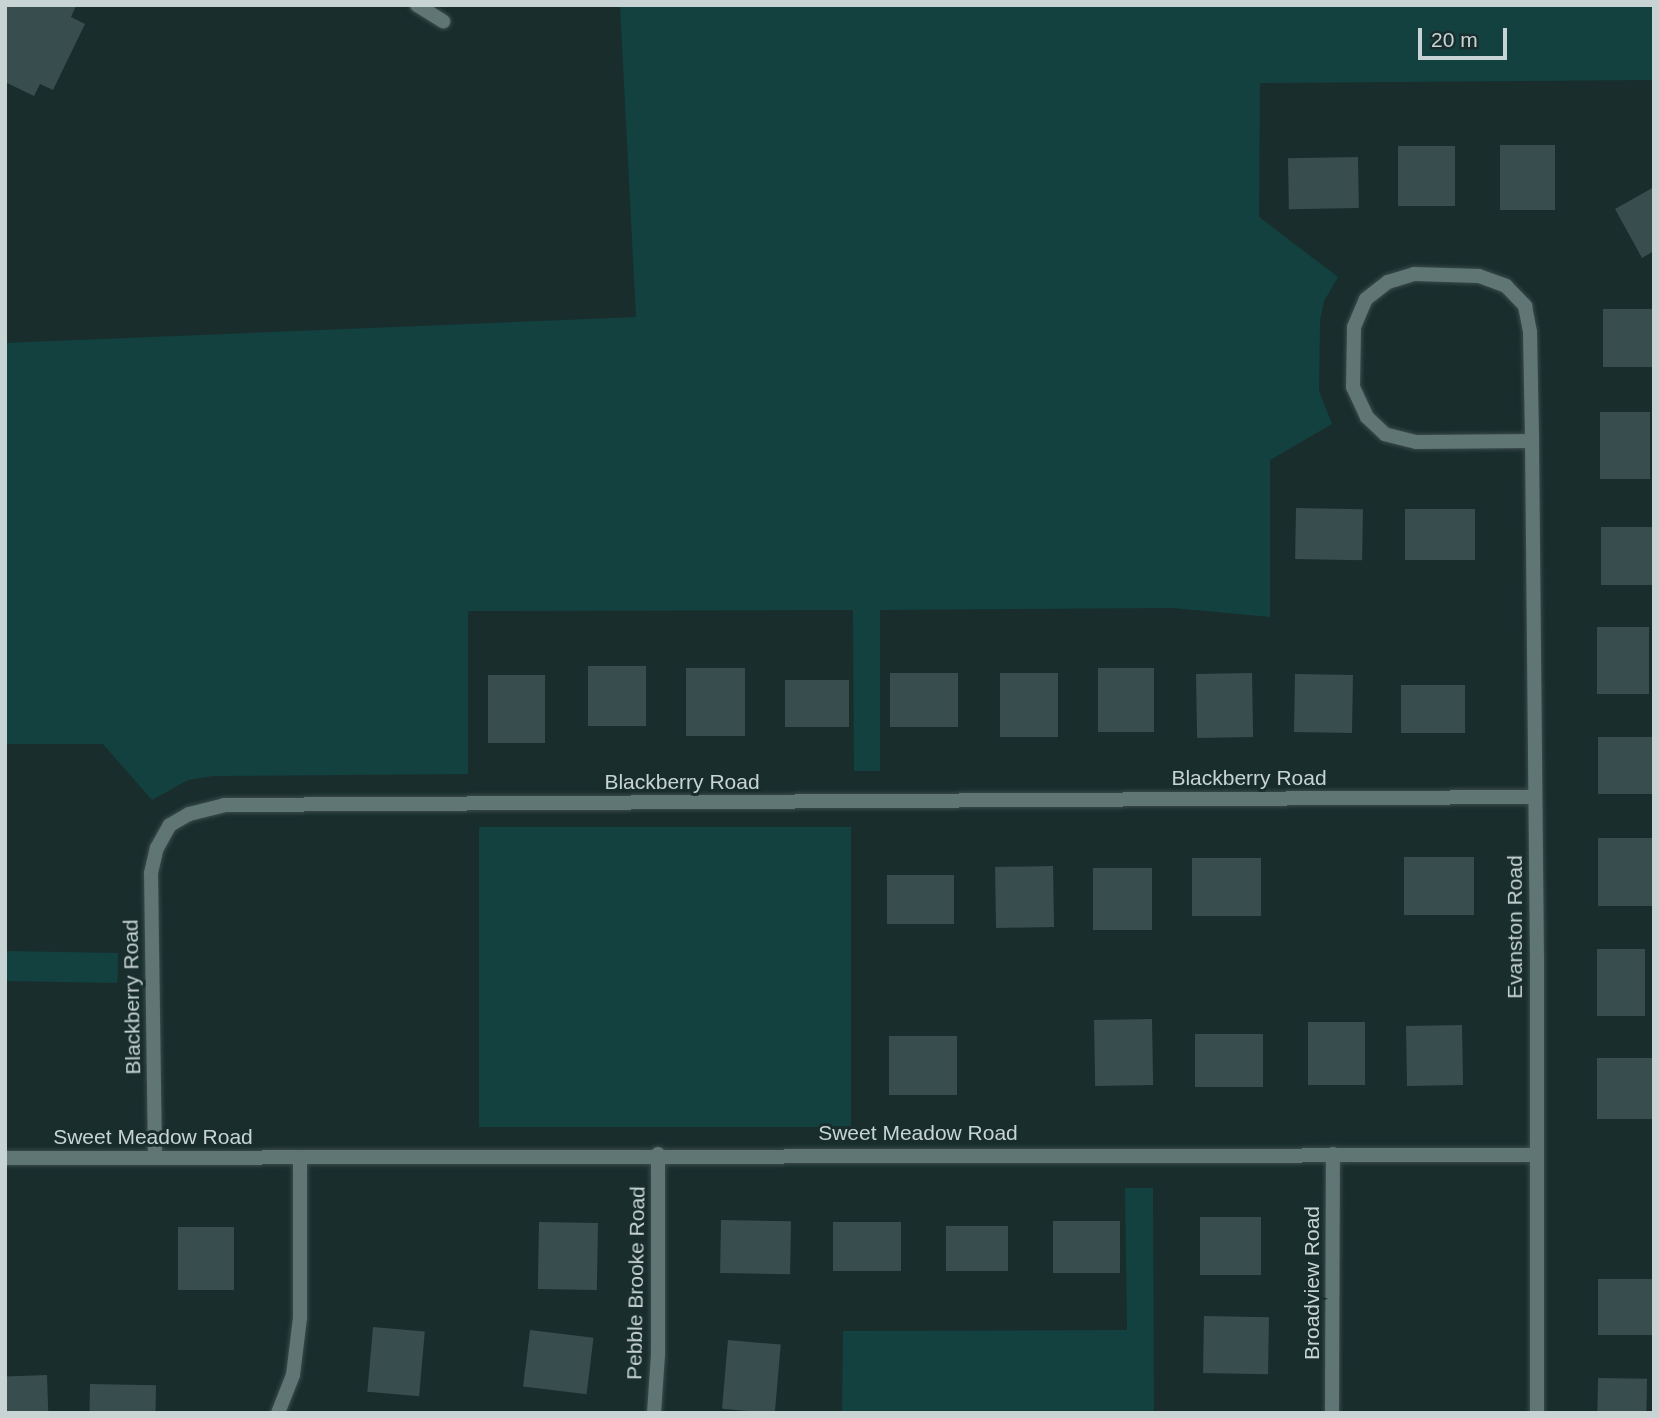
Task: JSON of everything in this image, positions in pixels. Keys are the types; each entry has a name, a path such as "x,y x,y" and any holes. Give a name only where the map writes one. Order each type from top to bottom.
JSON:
{"street":[{"path":"417,5 443,21"},
{"name":"Evanston Road","path":"1532,441 1416,442 1385,434 1367,416 1353,387 1354,327 1367,299 1388,282 1414,274 1479,276 1506,286 1525,306 1530,332 1532,441 1535,797 1537,1413"},
{"name":"Blackberry Road","path":"155,1157 151,873 157,848 170,825 188,814 224,805 1535,797"},
{"name":"Sweet Meadow Road","path":"5,1158 657,1154 1537,1155"},
{"name":"Pebble Brooke Road","path":"654,1413 658,1354 657,1154"},
{"name":"Broadview Road","path":"1332,1413 1333,1154"},
{"path":"278,1413 293,1375 300,1318 300,1158"}],"shaded area":[{"path":"620,5 1654,5 1654,80 1260,83 1259,217 1338,277 1324,301 1320,320 1319,391 1332,424 1270,460 1270,617 1173,608 880,610 880,771 854,771 853,610 468,611 468,774 213,776 188,780 152,800 103,744 5,744 5,343 636,317"},
{"path":"479,827 851,827 851,1127 479,1127"},
{"path":"5,951 118,953 117,983 5,981"},
{"path":"1125,1188 1153,1188 1154,1413 842,1413 843,1331 1127,1330"}],"building":[{"path":"5,5 76,6 71,17 85,24 53,90 40,84 34,96 5,82"},
{"path":"1500,145 1555,145 1555,210 1500,210"},
{"path":"1398,146 1455,146 1455,206 1398,206"},
{"path":"1358,157 1359,208 1289,209 1288,158"},
{"path":"1654,187 1654,251 1642,258 1615,209"},
{"path":"1603,309 1654,309 1654,367 1603,367"},
{"path":"1600,412 1650,412 1650,479 1600,479"},
{"path":"1296,508 1363,509 1362,560 1295,559"},
{"path":"1405,509 1475,509 1475,560 1405,560"},
{"path":"1601,527 1654,527 1654,585 1601,585"},
{"path":"1597,627 1649,627 1649,694 1597,694"},
{"path":"588,666 646,666 646,726 588,726"},
{"path":"686,668 745,668 745,736 686,736"},
{"path":"1098,668 1154,668 1154,732 1098,732"},
{"path":"890,673 958,673 958,727 890,727"},
{"path":"1000,673 1058,673 1058,737 1000,737"},
{"path":"1252,673 1253,737 1197,738 1196,674"},
{"path":"1295,674 1353,675 1352,733 1294,732"},
{"path":"488,675 545,675 545,743 488,743"},
{"path":"785,680 849,680 849,727 785,727"},
{"path":"1401,685 1465,685 1465,733 1401,733"},
{"path":"1598,737 1654,737 1654,794 1598,794"},
{"path":"1598,838 1652,838 1652,906 1598,906"},
{"path":"1404,857 1474,857 1474,915 1404,915"},
{"path":"1192,858 1261,858 1261,916 1192,916"},
{"path":"1053,866 1054,927 996,928 995,867"},
{"path":"1093,868 1152,868 1152,930 1093,930"},
{"path":"887,875 954,875 954,924 887,924"},
{"path":"1597,949 1645,949 1645,1016 1597,1016"},
{"path":"1152,1019 1153,1085 1095,1086 1094,1020"},
{"path":"1308,1022 1365,1022 1365,1085 1308,1085"},
{"path":"1462,1025 1463,1085 1407,1086 1406,1026"},
{"path":"1195,1034 1263,1034 1263,1087 1195,1087"},
{"path":"889,1036 957,1036 957,1095 889,1095"},
{"path":"1597,1058 1654,1058 1654,1119 1597,1119"},
{"path":"1200,1217 1261,1217 1261,1275 1200,1275"},
{"path":"721,1220 791,1221 790,1274 720,1273"},
{"path":"1053,1221 1120,1221 1120,1273 1053,1273"},
{"path":"539,1222 598,1223 597,1290 538,1289"},
{"path":"833,1222 901,1222 901,1271 833,1271"},
{"path":"946,1226 1008,1226 1008,1271 946,1271"},
{"path":"178,1227 234,1227 234,1290 178,1290"},
{"path":"1598,1279 1654,1279 1654,1335 1598,1335"},
{"path":"1204,1316 1269,1317 1268,1374 1203,1373"},
{"path":"373,1327 425,1332 419,1396 367,1392"},
{"path":"530,1330 594,1338 587,1394 523,1387"},
{"path":"728,1340 781,1345 775,1413 722,1409"},
{"path":"47,1375 48,1413 6,1413 5,1376"},
{"path":"1598,1378 1647,1379 1646,1413 1597,1413"},
{"path":"90,1384 156,1385 156,1413 89,1413"}]}
